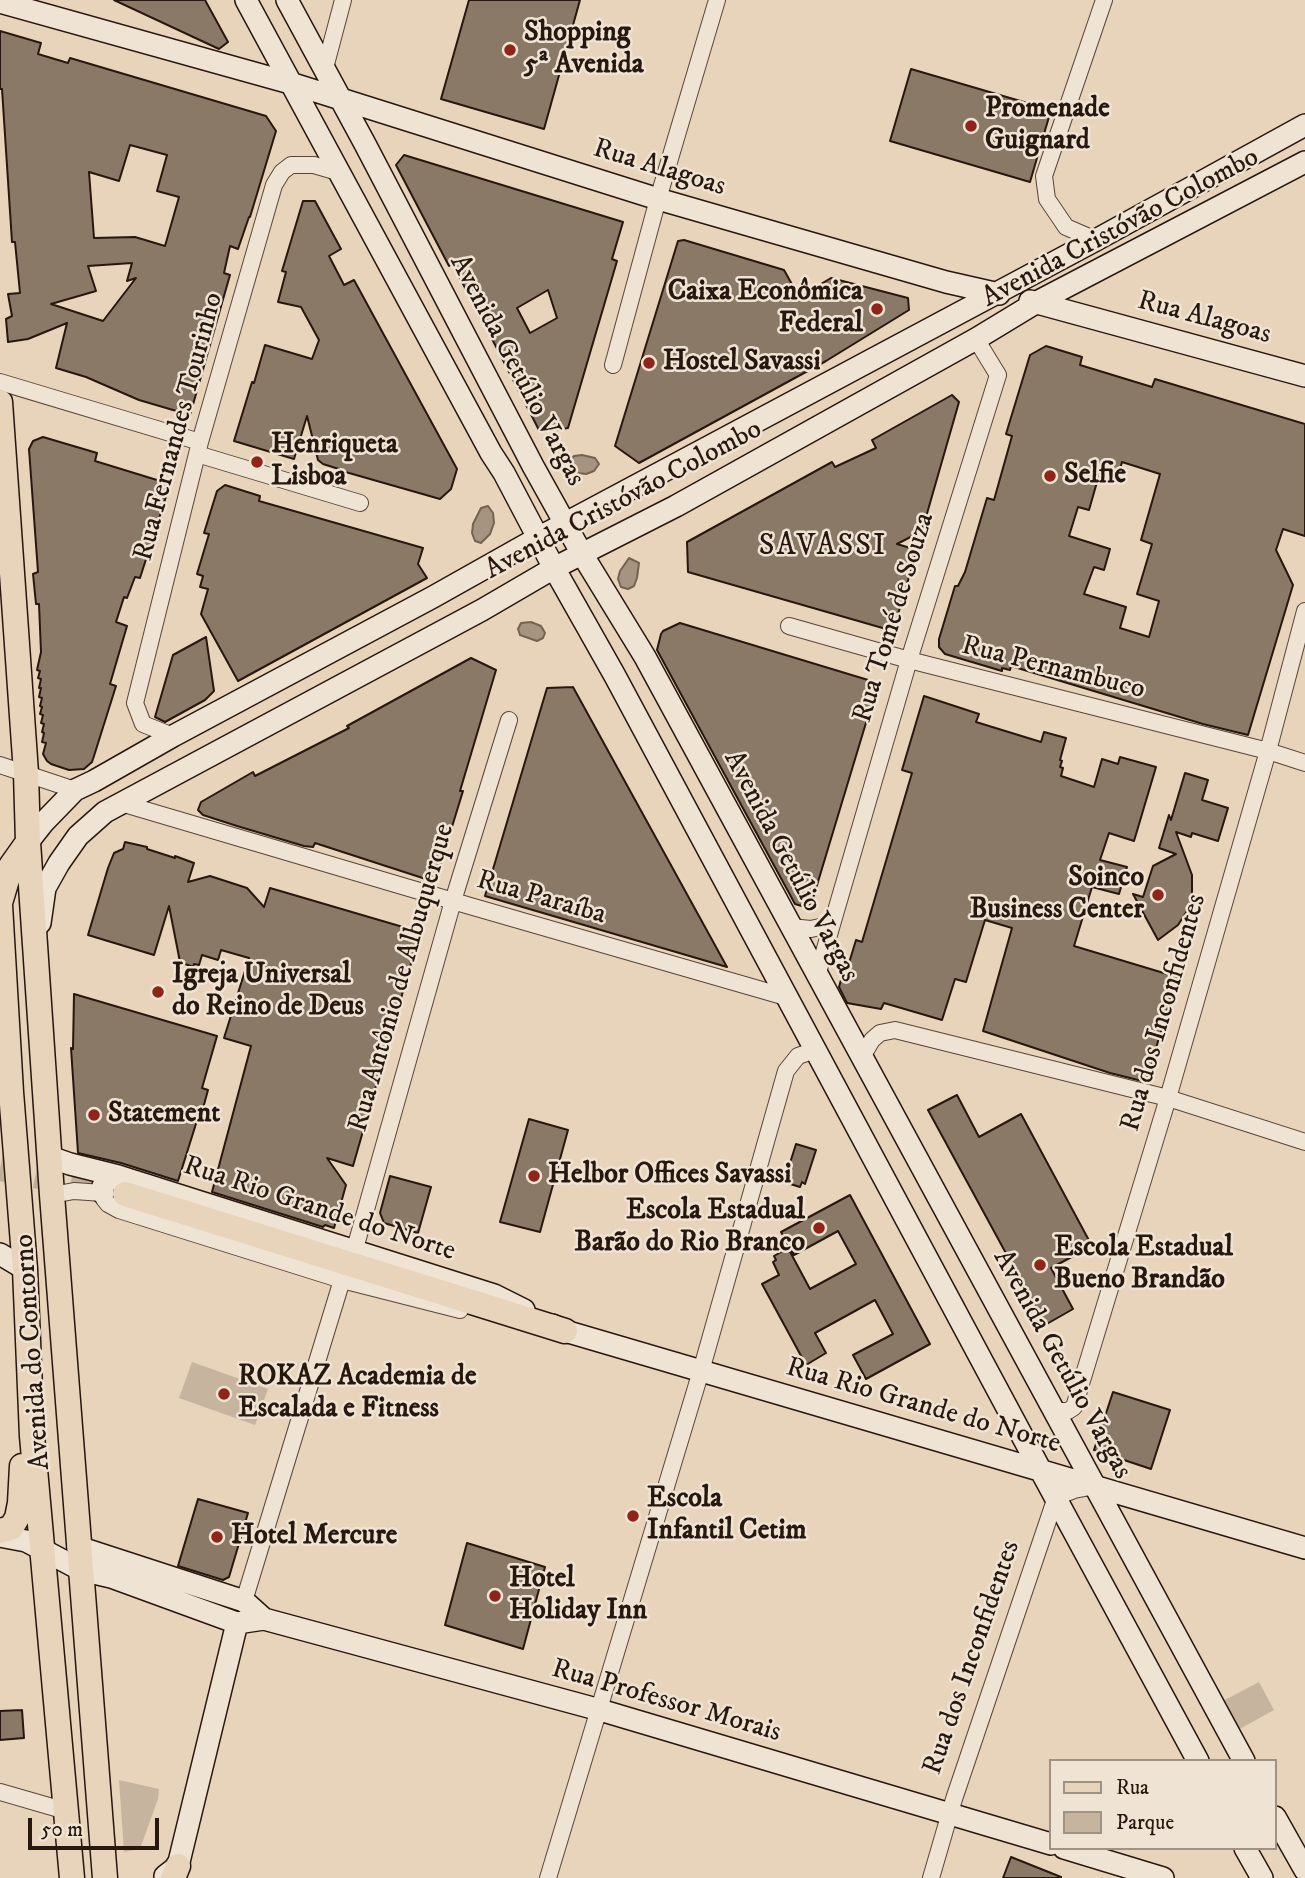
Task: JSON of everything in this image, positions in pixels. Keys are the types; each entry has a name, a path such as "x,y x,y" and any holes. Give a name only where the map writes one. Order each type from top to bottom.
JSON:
{"main road":[{"name":"Avenida Getúlio Vargas","path":"246,0 615,677 1197,1759"},
{"name":"Avenida Getúlio Vargas","path":"287,0 565,525 645,657 1243,1759"},
{"name":"Rua Alagoas","path":"0,2 290,83 345,107 394,116 658,199 946,282 1037,302 1305,376"},
{"path":"290,83 324,68"},
{"path":"318,134 324,125 345,107"},
{"path":"365,144 394,116"},
{"name":"Avenida Cristóvão Colombo","path":"28,842 75,790 1305,125"},
{"name":"Avenida Cristóvão Colombo","path":"36,946 46,888 78,836 105,812 482,610 554,568 676,506 976,339 1037,302 1305,162"},
{"path":"945,320 951,307 951,295 946,282"},
{"name":"Avenida do Contorno","path":"0,402 52,1195 105,1878"},
{"name":"Avenida do Contorno","path":"28,842 10,866 0,904 10,1093 9,1200 24,1269 32,1436 72,1878"},
{"path":"0,1128 10,1093"},
{"path":"9,1200 29,1183 41,1161 48,1132"},
{"name":"Rua Rio Grande do Norte","path":"50,1157 70,1164 115,1188 355,1251 494,1295 565,1331 1305,1548"},
{"path":"115,1188 565,1331"},
{"path":"0,1254 24,1269"},
{"path":"32,1436 42,1465 50,1509 79,1559"},
{"path":"0,1534 10,1528 17,1518 25,1451 32,1436"},
{"path":"998,1459 1017,1453 1021,1448 1023,1436"},
{"path":"0,1534 79,1559"},
{"name":"Rua Professor Morais","path":"79,1559 244,1601 264,1619"},
{"name":"Rua Professor Morais","path":"79,1559 111,1577 237,1623 264,1619 600,1710 1050,1844"},
{"path":"171,1874 237,1623"},
{"path":"1277,1821 1305,1870"},
{"path":"1071,1850 1163,1878"},
{"path":"1246,1850 1262,1878"}],"street":[{"path":"324,68 343,0"},
{"path":"613,365 658,199 717,0"},
{"path":"1096,240 1066,227 1047,199 1044,176 1104,0"},
{"name":"Rua Fernandes Tourinho","path":"173,736 143,723 135,703 198,448 274,185 282,172 291,165 314,165 338,172"},
{"name":"Rua Tomé de Souza","path":"817,976 909,660 998,375 976,339"},
{"path":"0,382 360,503"},
{"name":"Rua dos Inconfidentes","path":"1055,1411 1068,1411 1074,1406 1168,1098 1268,751 1305,611"},
{"name":"Rua Pernambuco","path":"789,626 909,660 1268,751 1305,763"},
{"name":"Rua Antônio de Albuquerque","path":"355,1251 453,901 509,720"},
{"path":"0,765 75,790"},
{"name":"Rua Paraíba","path":"121,803 786,997"},
{"path":"790,927 811,929 824,926 834,918"},
{"path":"862,1057 872,1040 880,1033 895,1030 1168,1098 1305,1142"},
{"path":"548,1878 701,1371 786,1071 798,1056 815,1050"},
{"name":"Rua Rio Grande do Norte","path":"52,1195 115,1188 108,1204 119,1210 342,1280 488,1318 565,1331"},
{"path":"244,1601 342,1280"},
{"path":"1056,1497 1074,1490 1096,1487"},
{"name":"Rua dos Inconfidentes","path":"931,1878 949,1814 1056,1497"},
{"path":"0,1792 66,1811"}],"green space":[{"name":"ROKAZ Academia de Escalada e Fitness","path":"192,1362 268,1389 255,1425 179,1398"},
{"path":"1259,1682 1274,1710 1236,1731 1221,1702"},
{"path":"119,1780 159,1789 140,1849 124,1852"}],"shaded area":[{"path":"574,456 595,458 599,464 594,471 578,473 571,467 570,460"},
{"path":"488,506 493,513 494,523 490,534 481,543 475,541 473,524 481,508"},
{"path":"629,558 639,563 634,586 628,589 621,587 618,579"},
{"path":"531,622 541,626 545,633 543,638 537,641 520,635 518,629 521,623"}],"building":[{"path":"114,0 205,0 228,42 219,49"},
{"name":"Shopping 5ª Avenida","path":"469,0 580,0 544,129 441,99"},
{"path":"0,31 41,43 38,54 68,63 70,58 266,116 276,131 238,249 230,246 224,273 230,275 190,415 139,400 86,377 56,368 67,323 28,339 8,342 6,319 12,316 8,294 20,293 15,242 12,242 0,89","holes":["130,145 167,155 157,191 179,197 165,246 135,237 94,238 89,172 119,181","132,263 127,281 136,278 103,321 51,304 96,291 88,266"]},
{"name":"Promenade Guignard","path":"911,69 1051,110 1030,182 890,141"},
{"path":"404,155 623,222 612,259 617,261 568,428 540,432 474,304 452,264 449,266 396,165","holes":["548,290 557,318 530,333 517,308"]},
{"path":"303,201 315,201 341,249 329,256 344,285 354,280 457,469 451,489 440,499 323,464 318,460 307,416 294,459 234,441 265,345 312,359 319,340 301,307 278,302 286,272 282,271"},
{"path":"684,240 784,270 799,297 831,278 908,298 909,310 826,361 639,463 615,446 678,241"},
{"path":"1046,346 1082,357 1080,365 1152,387 1155,379 1305,424 1305,536 1283,529 1276,550 1293,585 1248,735 1011,666 1010,670 1002,668 1002,671 945,654 939,647 955,586 958,586 965,572 987,498 994,500 1012,436 1006,434 1030,355","holes":["1122,462 1160,474 1141,540 1152,544 1137,594 1159,601 1149,637 1120,628 1126,607 1084,594 1094,567 1104,570 1110,549 1069,536 1078,507 1089,510 1101,468 1119,473"]},
{"path":"952,395 959,402 922,531 897,544 917,550 893,631 688,572 687,542 832,462 835,467 876,448 872,440"},
{"path":"43,437 97,453 95,461 170,484 140,578 135,577 127,598 124,597 116,622 127,626 110,684 116,686 92,762 84,769 69,770 51,764 43,754 46,743 42,742 44,724 41,723 43,715 40,714 42,698 39,697 41,679 38,678 40,671 37,670 41,652 39,604 36,604 33,574 38,572 29,449 33,441"},
{"path":"225,485 260,496 259,501 423,548 418,564 427,578 238,681 201,614 208,589 200,587 203,576 197,574 209,534 204,533 217,491"},
{"path":"680,623 878,683 811,905 805,907 795,904 657,650 663,631"},
{"path":"206,637 214,691 205,700 165,722 155,717 173,655"},
{"path":"471,658 496,670 435,882 315,843 313,847 304,846 237,826 203,815 198,810 201,802 253,772 255,776 349,728 347,726"},
{"path":"573,687 727,967 485,896 547,688"},
{"path":"924,696 979,714 976,722 1041,742 1044,732 1066,738 1060,760 1060,767 1063,768 1061,776 1094,787 1102,759 1118,764 1120,757 1156,767 1134,841 1109,833 1100,860 1127,867 1119,894 1092,887 1074,946 1177,977 1146,1082 1110,1073 983,1031 1012,928 985,920 966,982 955,979 942,1020 884,1003 881,1009 847,1003 839,987 856,940 862,942 912,773 902,770"},
{"path":"1185,773 1208,780 1202,800 1228,808 1218,841 1192,833 1191,837 1176,832 1192,875 1192,898 1178,925 1158,940 1133,894 1143,897 1153,866 1176,854 1159,848 1169,815 1171,820"},
{"path":"125,842 194,863 188,882 210,876 247,888 264,907 270,888 420,932 353,1166 327,1158 346,1185 334,1228 325,1225 323,1227 212,1192 251,1046 224,1038 249,958 221,950 218,960 202,955 199,965 194,964 193,967 180,962 169,906 154,955 88,935 108,868 114,853 123,849"},
{"path":"74,994 217,1036 202,1088 208,1090 178,1181 78,1153 71,1048 73,1049"},
{"path":"957,1095 979,1137 1021,1114 1092,1246 1051,1268 1073,1309 1045,1325 928,1110"},
{"name":"Helbor Offices Savassi","path":"529,1119 568,1130 540,1232 500,1222"},
{"path":"796,1144 816,1150 805,1184 802,1182 800,1187 784,1182"},
{"path":"390,1176 431,1187 418,1233 384,1223 380,1213"},
{"path":"850,1195 930,1344 866,1379 853,1355 893,1334 875,1300 815,1333 826,1353 806,1365 762,1284 779,1275 773,1262 776,1260 774,1256 788,1248 810,1289 856,1264 838,1231 794,1255 781,1232"},
{"path":"1113,1392 1170,1410 1151,1469 1094,1450"},
{"path":"198,1499 248,1513 229,1577 223,1580 178,1566"},
{"name":"Hotel Holiday Inn","path":"467,1543 545,1567 523,1649 445,1625"},
{"path":"22,1710 24,1738 0,1740 0,1711"},
{"path":"1011,1857 1061,1877 1061,1878 1003,1878"}],"tunnel":[{"path":"0,1169 104,1190"}],"place":[{"name":"Shopping 5ª Avenida","path":"510,50"},
{"name":"Promenade Guignard","path":"971,126"},
{"name":"Caixa Econômica Federal","path":"877,309"},
{"name":"Hostel Savassi","path":"649,363"},
{"name":"Henriqueta Lisboa","path":"257,462"},
{"name":"Selfie","path":"1050,476"},
{"name":"Soinco Business Center","path":"1158,895"},
{"name":"Igreja Universal do Reino de Deus","path":"158,992"},
{"name":"Statement","path":"94,1115"},
{"name":"Helbor Offices Savassi","path":"534,1176"},
{"name":"Escola Estadual Barão do Rio Branco","path":"819,1228"},
{"name":"Escola Estadual Bueno Brandão","path":"1040,1265"},
{"name":"ROKAZ Academia de Escalada e Fitness","path":"224,1394"},
{"name":"Escola Infantil Cetim","path":"633,1516"},
{"name":"Hotel Mercure","path":"217,1537"},
{"name":"Hotel Holiday Inn","path":"495,1596"}],"district":[{"name":"SAVASSI","path":"823,548"}]}
